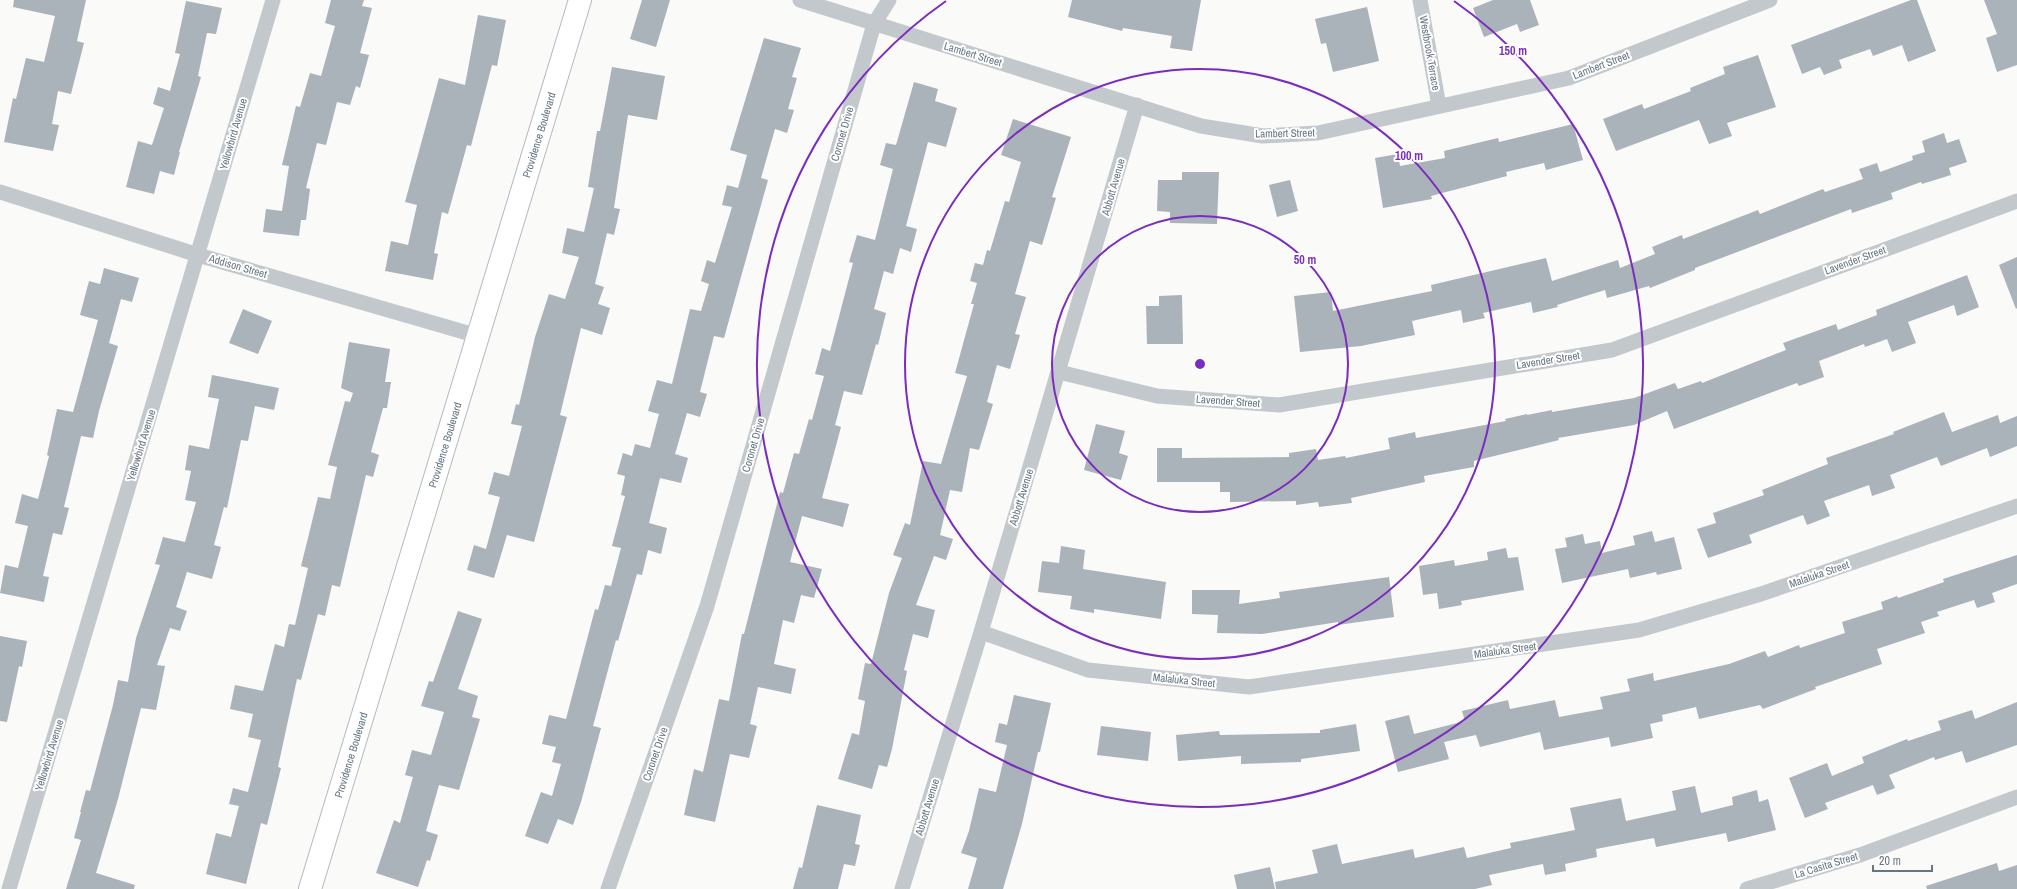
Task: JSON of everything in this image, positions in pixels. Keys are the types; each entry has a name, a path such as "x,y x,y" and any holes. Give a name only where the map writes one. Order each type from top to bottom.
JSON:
{"main road":[{"name":"Providence Boulevard","path":"310,889 580,0"}],"street":[{"name":"Yellowbird Avenue","path":"9,889 273,0"},
{"name":"Lambert Street","path":"800,0 1201,126 1263,136 1318,133 1569,78 1770,0"},
{"name":"Coronet Drive","path":"608,889 707,606 874,24 889,0"},
{"name":"Westbrook Terrace","path":"1420,0 1439,106"},
{"name":"Abbott Avenue","path":"902,889 1059,372 1137,105"},
{"name":"Addison Street","path":"0,192 198,255 478,336"},
{"name":"Lavender Street","path":"1059,372 1157,396 1279,404 1612,350 2017,201"},
{"name":"Malaluka Street","path":"981,632 1088,670 1248,687 1639,630 1761,594 2017,506"},
{"name":"La Casita Street","path":"1747,889 1860,855 2017,797"}],"building":[{"path":"14,0 86,0 77,41 84,43 71,94 58,91 52,124 59,125 53,151 4,142 13,98 16,99 26,58 44,62 55,16 13,7"},
{"path":"331,0 364,0 362,6 372,8 360,53 369,55 360,88 356,86 350,105 337,102 326,145 317,143 306,188 310,189 306,220 301,220 299,236 263,232 266,209 282,211 289,166 282,165 296,106 300,107 310,73 321,76 335,26 325,23"},
{"path":"642,0 670,0 656,47 630,39"},
{"path":"1072,0 1201,0 1192,51 1170,48 1172,36 1123,28 1122,31 1068,17"},
{"path":"1493,0 1530,0 1539,25 1520,32 1517,24 1484,37 1473,8"},
{"path":"1911,0 1917,0 1936,51 1908,62 1902,45 1873,56 1870,49 1839,60 1842,68 1824,75 1820,67 1802,74 1791,45"},
{"path":"1984,0 2017,0 2017,65 1997,72 1986,38 1997,34"},
{"path":"186,1 222,8 216,34 207,33 198,76 201,77 179,152 174,175 160,171 154,194 126,187 138,141 152,145 164,108 153,104 158,87 170,91 180,54 175,53"},
{"path":"1367,7 1379,61 1333,72 1326,43 1321,44 1315,19"},
{"path":"478,15 506,20 497,66 492,65 471,146 467,145 448,214 442,212 434,253 438,254 433,280 385,271 391,241 408,245 417,205 405,202 439,78 465,85"},
{"path":"764,38 801,48 792,77 797,78 788,109 794,110 787,133 775,129 761,178 768,180 724,338 714,336 700,392 707,394 700,417 687,413 675,454 688,458 681,483 660,478 649,523 667,528 661,554 648,550 642,575 637,574 618,641 616,640 593,726 601,728 581,802 573,825 558,819 548,844 525,836 541,792 552,796 561,764 552,762 556,747 542,744 549,715 566,719 595,609 598,610 605,585 611,586 621,548 612,546 625,496 621,495 625,476 617,474 623,453 632,456 635,444 650,448 659,414 648,411 657,380 672,384 690,309 701,311 709,284 701,281 707,260 715,263 732,207 722,205 727,185 738,188 747,155 730,150"},
{"path":"1758,55 1776,107 1727,123 1732,136 1709,144 1699,120 1616,151 1603,119 1642,104 1644,109 1691,91 1690,88 1725,74 1723,67"},
{"path":"612,67 665,76 657,120 628,115 614,208 620,209 614,235 607,233 595,284 604,287 598,304 610,308 602,335 581,328 560,415 567,417 534,542 507,535 494,578 467,570 474,545 486,549 500,497 488,494 494,472 509,476 522,426 511,424 516,404 519,405 535,337 549,294 565,299 579,257 562,253 567,228 584,232 594,188 588,187 597,131 600,131"},
{"path":"914,82 938,89 935,101 957,108 946,147 928,142 906,226 917,229 911,252 900,248 893,274 884,271 874,309 886,313 878,345 876,344 862,395 844,391 835,425 841,427 822,498 849,504 843,527 802,516 790,562 822,569 814,598 801,595 794,623 783,620 774,664 796,669 791,694 758,687 750,724 757,726 749,758 730,754 715,822 684,815 694,769 703,772 719,699 729,701 742,634 744,634 780,492 783,493 794,453 799,454 809,419 812,420 824,376 815,374 822,348 830,351 853,263 849,262 857,235 875,240 893,169 880,165 886,143 896,145"},
{"path":"1013,119 1071,137 1052,197 1056,198 1042,245 1030,241 1015,294 1026,297 1015,334 1020,335 1010,369 997,365 987,402 993,404 979,450 970,448 962,492 950,490 940,535 953,539 946,560 934,556 916,605 935,610 928,638 913,634 904,670 907,671 892,749 887,767 879,765 872,789 838,779 852,733 859,735 865,701 858,699 865,663 871,664 889,593 902,558 893,555 905,523 910,525 923,461 941,464 967,376 955,373 974,304 971,304 977,283 970,281 975,263 983,265 987,250 990,251 1005,201 1009,202 1021,162 1001,155"},
{"path":"1573,124 1583,160 1546,170 1544,163 1506,172 1507,176 1431,196 1432,199 1383,208 1375,158 1398,154 1400,166 1445,158 1444,151 1498,138 1499,142"},
{"path":"1944,133 1947,143 1959,139 1967,162 1949,168 1951,175 1922,184 1921,182 1891,193 1893,199 1852,213 1851,209 1695,268 1695,270 1650,288 1649,286 1607,298 1605,290 1557,305 1558,307 1533,313 1531,302 1483,313 1485,318 1463,323 1461,310 1412,321 1415,335 1361,346 1300,352 1294,296 1331,292 1333,311 1432,291 1431,285 1546,258 1552,281 1618,260 1620,268 1655,254 1652,247 1682,235 1683,239 1758,210 1760,214 1823,189 1825,192 1863,179 1859,169 1877,163 1880,172 1913,160 1912,156 1925,152 1922,141"},
{"path":"1182,172 1219,172 1217,224 1170,223 1170,212 1157,211 1158,180 1182,180"},
{"path":"1290,180 1298,211 1277,217 1269,185"},
{"path":"2017,257 2017,308 2016,309 1999,265"},
{"path":"104,268 139,278 132,302 121,299 109,343 118,346 99,411 93,438 81,436 64,507 69,508 62,535 53,533 43,576 49,577 44,602 0,593 5,565 18,568 28,526 15,523 22,494 38,499 49,456 47,455 57,409 73,412 98,320 80,315 89,281 100,284"},
{"path":"1967,275 1979,307 1957,316 1954,305 1908,322 1916,343 1892,352 1887,339 1865,347 1864,344 1819,361 1824,377 1799,386 1797,383 1674,429 1667,411 1634,425 1558,438 1559,440 1474,461 1474,467 1424,476 1425,482 1351,498 1352,503 1319,507 1318,502 1296,505 1296,501 1230,502 1230,492 1220,492 1220,482 1157,482 1157,448 1182,448 1182,458 1289,457 1289,453 1316,449 1318,460 1345,456 1346,458 1390,449 1388,438 1415,432 1416,438 1506,421 1505,419 1527,414 1552,410 1552,412 1634,398 1675,383 1678,389 1701,381 1702,383 1786,350 1783,343 1836,324 1838,330 1877,315 1876,310"},
{"path":"1182,295 1183,344 1147,344 1146,306 1159,306 1159,296"},
{"path":"243,309 272,321 258,354 229,343"},
{"path":"349,342 390,349 385,382 391,382 387,408 383,408 371,452 379,455 373,477 366,475 340,587 332,585 325,616 318,614 301,680 297,679 278,767 281,768 267,825 261,823 246,884 206,874 216,833 231,837 239,806 229,804 233,788 248,792 261,740 248,737 253,714 230,709 235,685 263,691 275,644 284,647 289,624 295,625 308,568 301,566 318,497 330,499 337,467 328,465 345,401 350,402 353,393 341,388"},
{"path":"212,375 279,388 274,410 255,406 248,441 241,440 227,508 224,507 214,545 221,547 212,579 187,572 176,607 187,611 180,631 170,628 157,665 165,666 156,710 141,708 118,799 96,873 135,885 134,889 66,889 81,840 74,838 86,790 90,791 113,705 118,680 128,682 136,638 160,565 155,564 163,537 185,542 196,502 185,500 191,471 185,470 189,445 209,449 219,399 208,397"},
{"path":"1944,412 1952,432 1998,415 2000,423 2017,416 2017,446 1990,457 1987,448 1941,466 1937,457 1890,475 1895,488 1872,496 1869,485 1824,501 1830,516 1807,525 1803,515 1749,535 1752,543 1708,558 1697,529 1716,523 1713,513 1764,495 1762,490 1828,464 1826,458 1894,434 1893,432"},
{"path":"1096,424 1125,431 1119,453 1128,456 1121,480 1084,470"},
{"path":"1652,531 1655,542 1674,537 1682,569 1657,575 1656,572 1630,578 1628,569 1562,583 1555,549 1567,547 1565,538 1583,534 1585,544 1600,541 1602,553 1635,545 1633,536"},
{"path":"1061,546 1085,550 1083,569 1166,582 1161,619 1094,609 1094,613 1070,609 1072,596 1038,592 1042,561 1059,563"},
{"path":"1506,548 1508,558 1518,557 1524,590 1461,601 1462,605 1439,609 1437,593 1423,595 1419,566 1454,560 1455,566 1488,560 1487,552"},
{"path":"2017,555 2017,584 1992,593 1995,602 1977,608 1974,600 1937,612 1939,616 1921,622 1925,633 1877,649 1882,664 1815,687 1816,689 1763,709 1760,705 1699,719 1696,707 1662,715 1663,721 1650,724 1653,738 1611,747 1609,737 1544,750 1540,732 1480,747 1476,735 1444,742 1449,759 1398,772 1385,721 1409,715 1414,734 1465,721 1462,711 1508,700 1510,709 1555,700 1559,717 1603,709 1600,697 1630,691 1627,679 1653,673 1654,681 1729,664 1765,651 1768,657 1799,645 1800,648 1845,633 1842,622 1883,609 1881,602 1897,596 1898,598 1944,582 1943,579"},
{"path":"1389,577 1394,617 1338,625 1338,622 1262,634 1217,633 1218,615 1192,614 1192,590 1240,590 1239,604 1280,598 1279,592"},
{"path":"458,611 482,619 458,689 478,696 472,717 480,719 459,790 439,785 426,831 438,835 430,861 427,860 418,887 376,873 394,820 400,823 413,777 405,775 412,750 431,755 444,712 421,706 429,681 433,682"},
{"path":"0,636 27,641 22,667 19,666 7,722 0,721"},
{"path":"1014,695 1051,703 1040,752 1038,752 1022,824 1003,889 968,889 977,858 961,853 969,831 979,788 996,792 1007,745 995,742 999,723 1007,725"},
{"path":"2017,702 2017,745 1966,763 1962,751 1935,760 1934,757 1889,775 1895,788 1877,795 1873,785 1825,803 1828,809 1805,818 1789,778 1827,763 1832,776 1864,763 1862,757 1907,739 1908,741 1941,730 1938,721 1972,710 1975,719"},
{"path":"1356,724 1360,751 1301,759 1301,762 1241,764 1241,756 1178,761 1176,735 1219,731 1220,735 1320,733 1320,730"},
{"path":"1101,726 1151,732 1148,761 1097,755"},
{"path":"1695,786 1701,813 1733,805 1732,797 1757,790 1759,802 1768,799 1776,830 1728,842 1726,833 1656,847 1654,838 1596,849 1597,857 1565,864 1566,871 1545,875 1543,864 1489,875 1492,885 1475,889 1276,889 1275,882 1318,873 1312,850 1337,844 1342,864 1413,849 1415,858 1464,847 1467,858 1511,848 1510,843 1575,830 1570,808 1621,798 1626,821 1676,810 1672,791"},
{"path":"817,805 861,815 855,844 860,845 855,866 844,864 838,889 793,889 799,867 802,868"},
{"path":"1997,863 1999,871 2017,865 2017,889 1927,889 1926,886"},
{"path":"1270,867 1275,889 1237,889 1234,875"}]}
